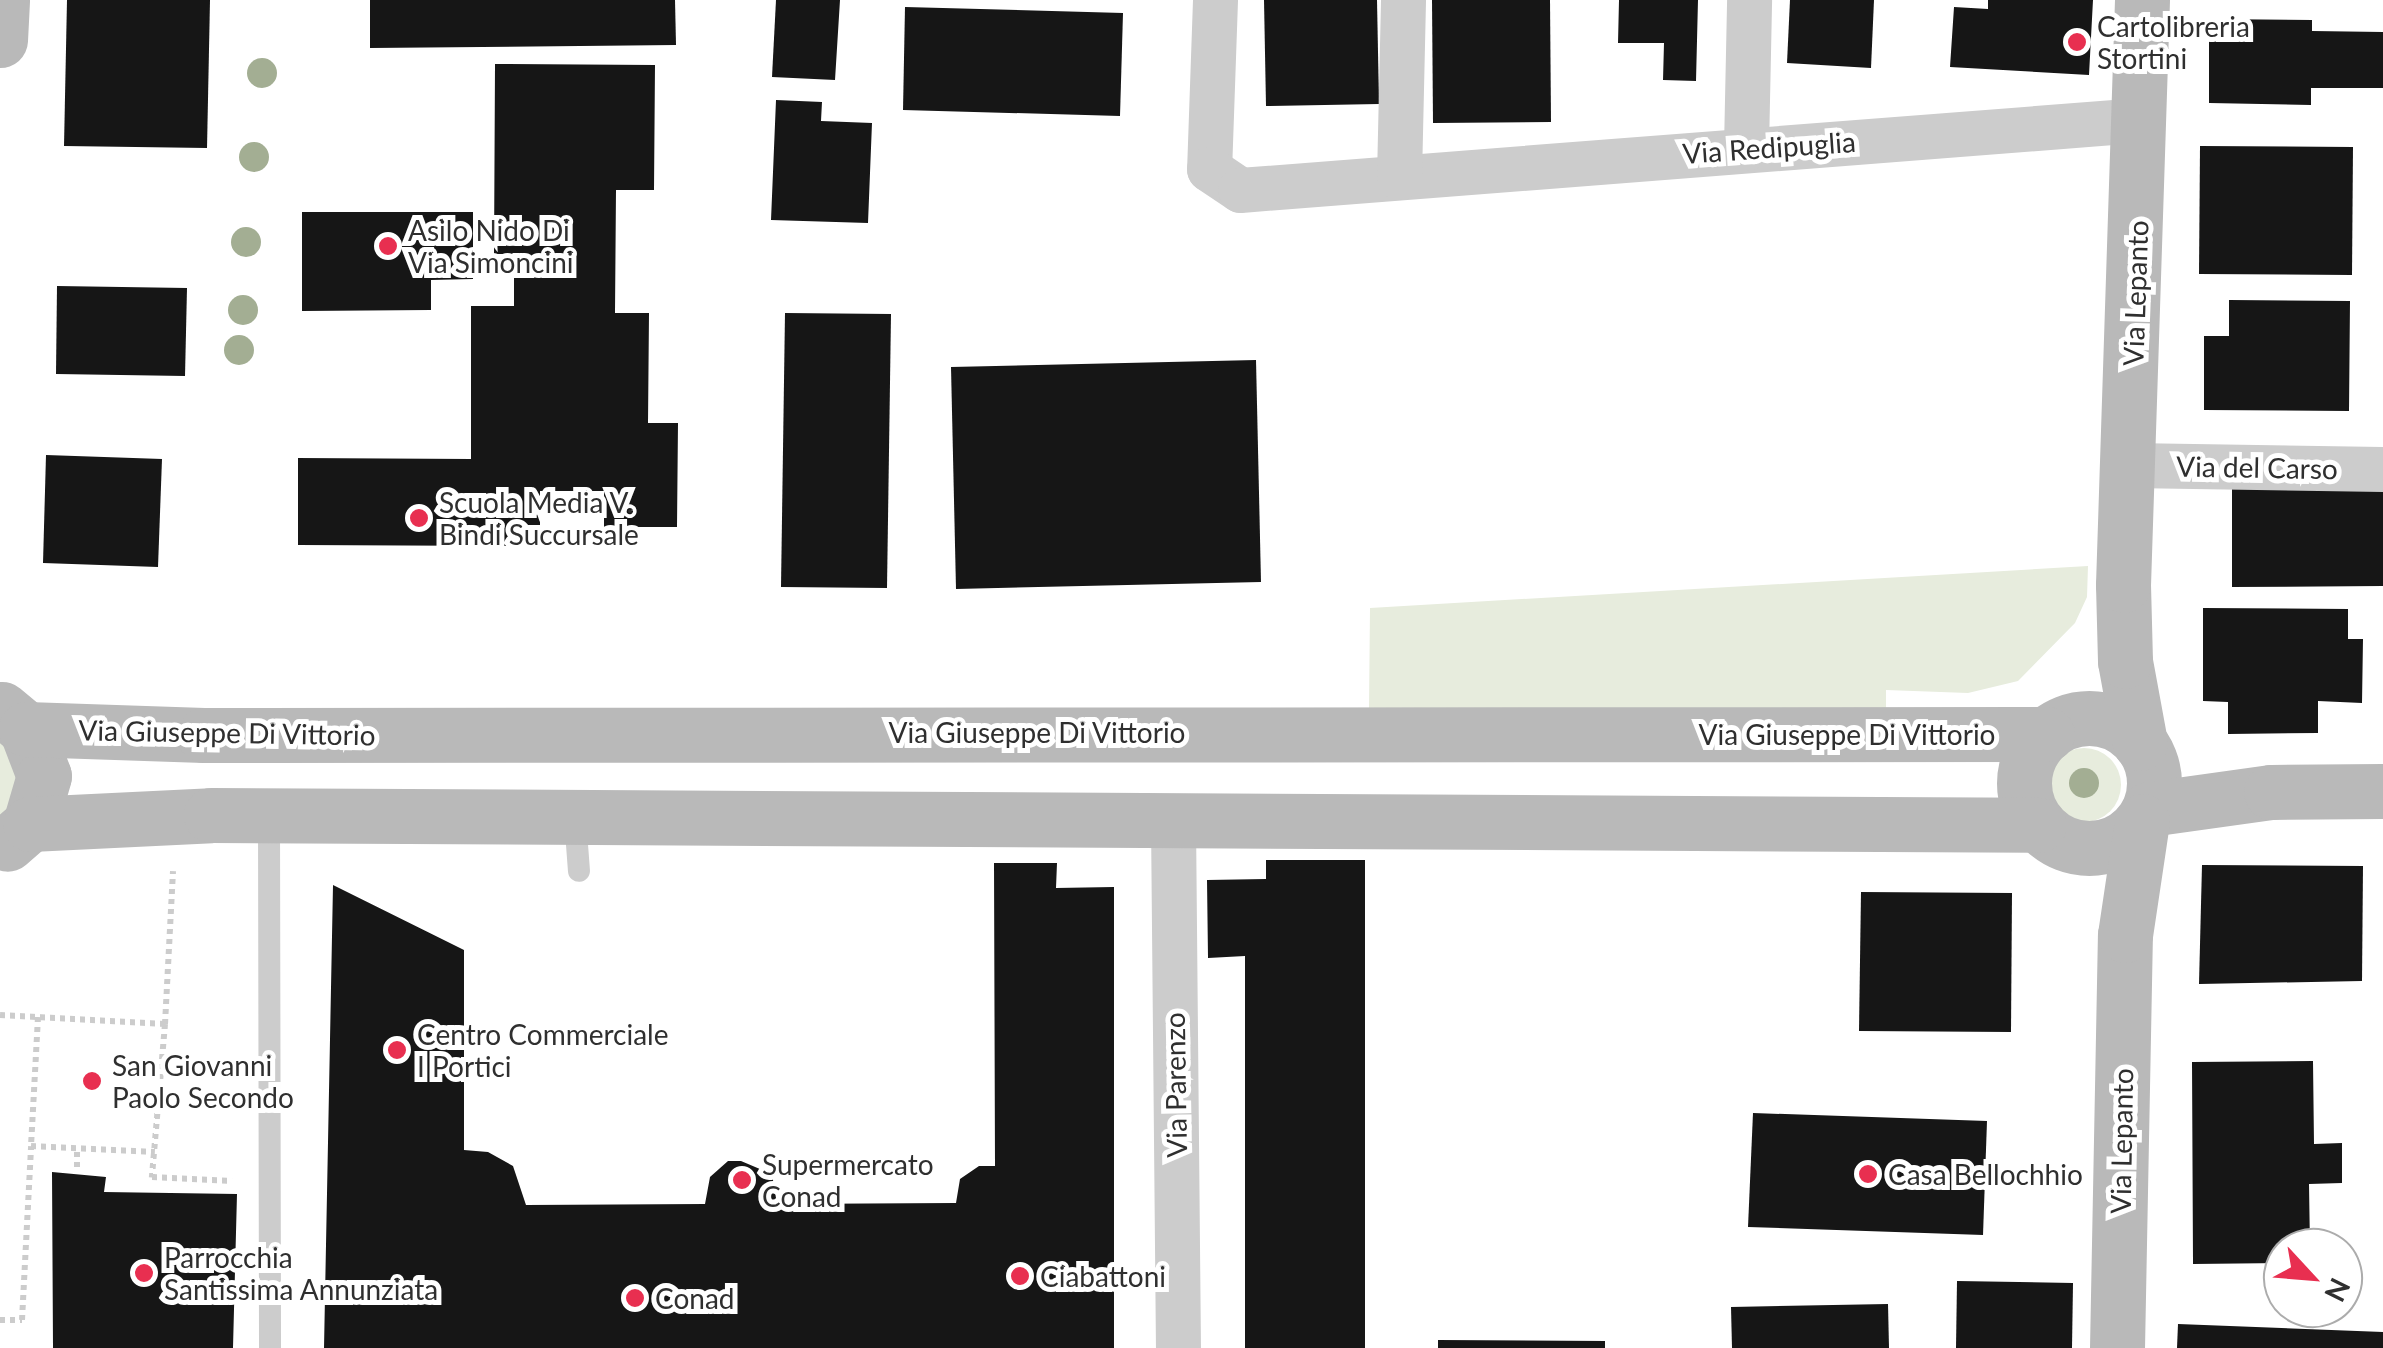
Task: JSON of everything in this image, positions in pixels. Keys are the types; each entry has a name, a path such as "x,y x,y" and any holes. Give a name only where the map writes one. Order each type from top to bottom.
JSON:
{"street":[{"path":"0,40 2,0"},
{"name":"Via Redipuglia","path":"1215,0 1208,169 1240,190 2140,120"},
{"path":"1399,177 1403,0"},
{"path":"1746,148 1748,0"},
{"name":"Via Lepanto","path":"2116,1348 2125,935 2145,783 2125,661 2122,585 2130,465 2142,0"},
{"name":"Via del Carso","path":"2130,465 2383,469"},
{"name":"Via Lepanto","path":"2060,727 2122,585"},
{"path":"7,713 44,776 15,836"},
{"name":"Via Giuseppe Di Vittorio","path":"7,713 204,735 2060,727"},
{"path":"2125,935 2051,834 2024,788 2034,748 2060,727 2110,721 2145,783"},
{"path":"2145,783 2271,792 2383,791"},
{"path":"15,836 85,816 270,816 577,844 1173,822 2051,834 2098,848 2145,783"},
{"name":"Via Parenzo","path":"1173,822 1178,1348"}],"lane":[{"path":"270,816 270,1348"}],"path":[{"path":"175,854 152,1177 270,1183"},
{"path":"0,1015 165,1024"},
{"path":"0,1320 22,1320 38,1017"},
{"path":"30,1146 154,1152"},
{"path":"77,1148 77,1167"}],"shaded area":[{"path":"2088,566 2087,597 2075,623 2018,681 1968,693 1886,690 1886,713 1369,709 1370,608"},
{"path":"0,717 34,757 0,841"},
{"path":"2084,748 2110,759 2121,785 2110,811 2084,822 2058,811 2047,785 2058,759"}],"building":[{"path":"67,0 210,0 207,148 64,146"},
{"path":"370,0 675,0 676,45 370,48"},
{"path":"776,0 840,0 835,80 772,77"},
{"path":"1264,0 1377,0 1379,104 1266,106"},
{"path":"1432,0 1550,0 1551,122 1433,123"},
{"path":"1619,0 1698,0 1696,81 1663,80 1664,43 1618,43"},
{"path":"1790,0 1874,0 1871,68 1787,63"},
{"path":"1988,0 2093,0 2089,75 1950,67 1954,7 1988,9"},
{"path":"905,7 1123,13 1120,116 903,110"},
{"path":"2209,19 2312,20 2312,31 2383,32 2383,88 2311,88 2311,105 2209,103"},
{"path":"495,64 655,65 654,190 616,190 615,313 649,313 648,423 678,423 677,527 604,527 604,491 540,491 540,546 298,545 298,458 471,459 471,306 514,306 514,254 494,254"},
{"path":"776,100 822,102 821,121 872,123 868,223 771,220"},
{"path":"2200,146 2353,147 2352,275 2199,274"},
{"name":"Asilo Nido Di Via Simoncini","path":"302,212 473,212 473,279 431,280 431,310 302,311"},
{"path":"57,286 187,288 185,376 56,374"},
{"path":"2229,300 2350,301 2349,411 2204,410 2204,336 2229,336"},
{"path":"785,313 891,314 887,588 781,587"},
{"path":"1256,360 1261,582 956,589 951,367"},
{"path":"46,455 162,459 158,567 43,563"},
{"path":"2232,484 2383,484 2383,586 2232,587"},
{"path":"2203,608 2348,609 2348,639 2363,639 2362,703 2318,701 2318,733 2228,734 2228,702 2203,701"},
{"path":"1266,860 1365,860 1365,1348 1245,1348 1245,956 1208,958 1207,880 1266,879"},
{"name":"Centro Commerciale I Portici","path":"994,863 1057,863 1056,888 1114,887 1114,1348 324,1348 333,885 464,950 464,1150 488,1152 513,1166 526,1205 705,1204 710,1177 728,1161 741,1161 772,1174 777,1204 956,1203 960,1179 979,1166 995,1166"},
{"path":"2202,865 2363,866 2362,981 2199,984"},
{"path":"1861,892 2012,893 2011,1032 1859,1031"},
{"path":"2313,1061 2314,1144 2342,1143 2342,1183 2309,1184 2310,1228 2263,1228 2263,1263 2193,1264 2192,1062"},
{"name":"Casa Bellochhio","path":"1753,1113 1987,1121 1983,1235 1748,1227"},
{"name":"Parrocchia Santissima Annunziata","path":"52,1172 106,1177 104,1192 237,1194 233,1348 53,1348"},
{"path":"1957,1281 2073,1283 2072,1348 1956,1348"},
{"path":"1888,1304 1889,1348 1732,1348 1731,1307"},
{"path":"2178,1324 2383,1332 2383,1348 2177,1348"},
{"path":"1438,1340 1605,1341 1605,1348 1438,1348"}],"place":[{"name":"Cartolibreria Stortini","path":"2077,42"},
{"name":"Asilo Nido Di Via Simoncini","path":"388,246"},
{"name":"Scuola Media V. Bindi Succursale","path":"419,518"},
{"name":"Centro Commerciale I Portici","path":"397,1050"},
{"name":"San Giovanni Paolo Secondo","path":"92,1081"},
{"name":"Casa Bellochhio","path":"1868,1174"},
{"name":"Supermercato Conad","path":"742,1180"},
{"name":"Parrocchia Santissima Annunziata","path":"144,1273"},
{"name":"Ciabattoni","path":"1020,1276"},
{"name":"Conad","path":"635,1298"}]}
